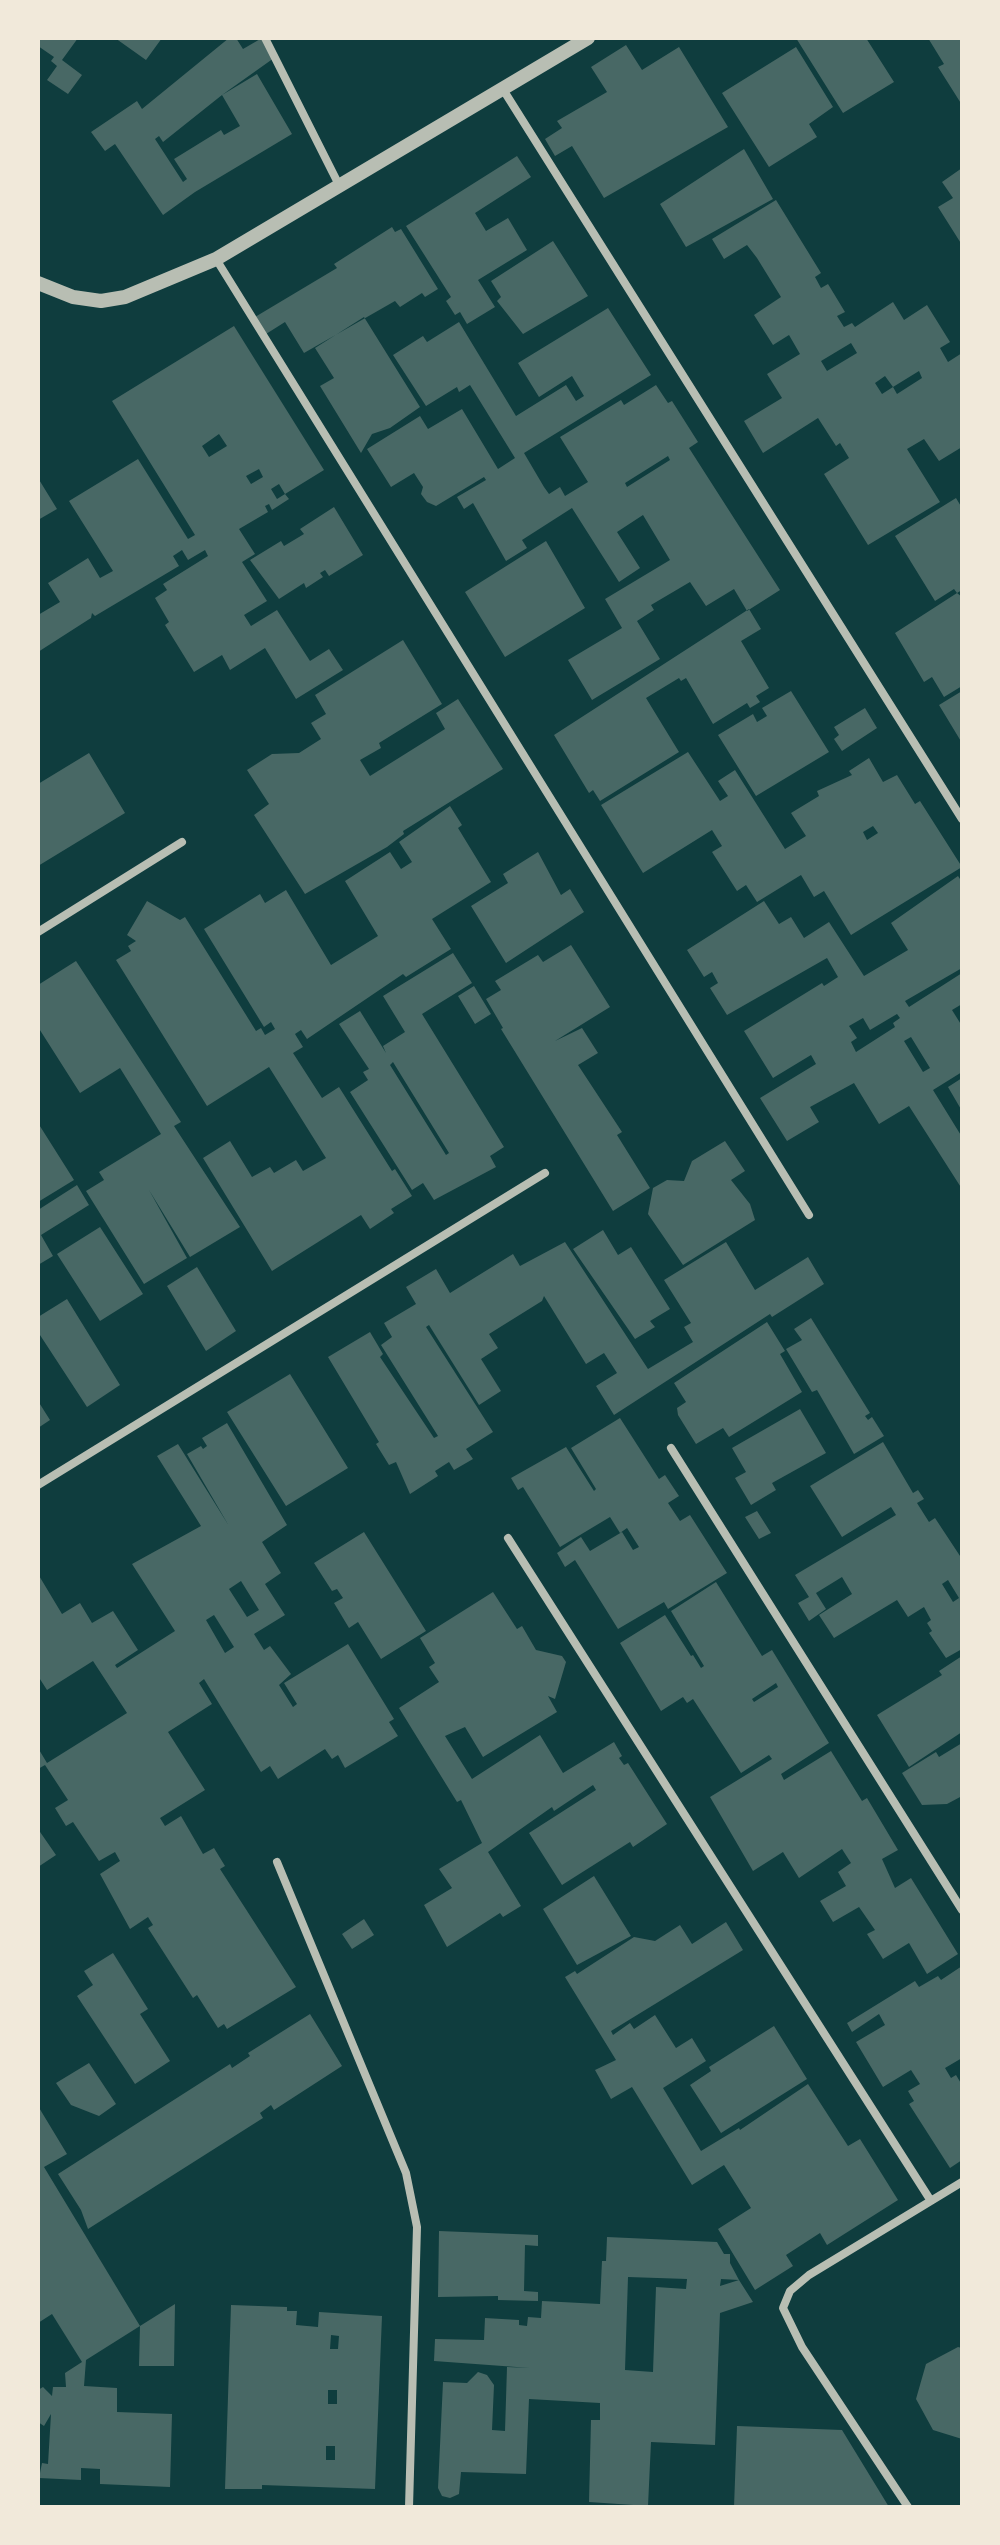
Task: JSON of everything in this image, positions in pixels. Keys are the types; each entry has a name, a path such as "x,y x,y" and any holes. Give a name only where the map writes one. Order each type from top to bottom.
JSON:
{"street":[{"path":"265,38 341,187"},
{"path":"38,283 73,297 101,301 125,297 216,259 504,91 588,38"},
{"path":"504,91 962,819"},
{"path":"216,259 809,1215"},
{"path":"38,932 182,842"},
{"path":"38,1485 545,1173"},
{"path":"671,1448 962,1910"},
{"path":"508,1538 931,2201"},
{"path":"277,1862 345,2020 409,2186 417,2227 409,2507"},
{"path":"908,2507 802,2347 783,2308 790,2291 809,2275 962,2182"}],"building":[{"path":"38,38 78,38 62,60 82,75 68,94 47,80 57,66 51,61 54,57 38,46"},
{"path":"115,38 162,38 146,60"},
{"path":"229,38 236,38 243,49 262,38 274,58 222,95 257,74 292,134 195,192 163,215 115,144 105,151 91,132 137,101 142,109","holes":["222,95 240,126 224,135 221,130 174,159 187,179 183,182 155,139 159,136 163,142"]},
{"path":"796,38 866,38 894,82 843,113"},
{"path":"928,38 962,38 962,105 938,67 944,64"},
{"path":"626,45 642,70 679,47 728,127 604,198 572,146 555,156 545,139 562,128 557,121 607,92 591,67"},
{"path":"796,47 833,107 809,124 817,137 769,167 722,93"},
{"path":"744,149 773,199 686,247 660,204"},
{"path":"517,156 531,177 475,213 486,231 508,218 527,250 478,280 495,307 467,324 460,312 455,315 446,301 451,297 406,226"},
{"path":"962,168 962,245 938,207 953,198 942,182"},
{"path":"776,200 821,273 815,277 821,288 828,284 845,312 837,316 844,327 852,323 855,327 893,302 904,320 927,305 950,342 940,348 948,362 962,353 962,447 939,461 924,439 907,449 940,502 868,545 824,474 849,458 840,443 836,446 818,418 763,453 744,421 782,398 767,374 800,354 789,335 773,345 754,315 781,297 757,258 747,245 724,259 712,239","holes":["851,343 857,353 827,371 821,361","919,371 922,378 897,394 893,387","885,376 893,387 882,394 875,383"]},
{"path":"392,227 395,232 401,229 438,289 425,297 422,293 400,307 395,301 304,353 285,322 266,334 255,317 337,268 334,264"},
{"path":"553,241 588,296 523,334 497,301 501,297 491,281"},
{"path":"608,308 651,375 524,453 544,487 549,494 560,487 565,496 588,482 560,437 621,400 624,405 656,385 668,403 672,401 698,442 689,448 780,590 747,611 734,589 706,606 690,582 651,605 654,610 637,621 660,659 592,700 568,660 622,628 605,599 670,560 643,515 617,532 640,568 619,582 572,508 522,540 527,548 506,561 473,503 464,509 457,497 486,480 484,477 436,506 427,502 421,494 423,487 414,473 391,487 367,449 420,416 428,429 462,409 498,469 515,458 470,385 459,392 457,387 426,406 393,355 423,336 427,342 459,322 516,416 566,385 576,401 584,396 572,376 539,397 518,363","holes":["668,456 670,460 627,487 625,483"]},
{"path":"364,317 420,407 390,428 372,434 361,453 320,386 334,378 315,348"},
{"path":"234,326 324,470 285,494 289,499 272,510 269,504 265,506 268,512 239,529 255,554 242,562 267,601 244,615 251,626 277,610 310,661 329,649 343,670 296,699 265,648 230,670 222,655 194,672 165,625 169,622 155,598 167,590 163,584 208,556 205,550 188,560 182,550 173,556 179,566 95,616 92,613 91,618 38,652 38,615 60,602 48,583 88,558 100,578 113,571 69,501 138,459 188,539 195,535 112,401","holes":["219,434 227,446 209,457 202,446","259,469 263,477 251,484 246,476","279,484 285,494 277,499 271,489"]},
{"path":"38,478 57,509 38,520"},
{"path":"956,498 962,508 962,590 957,593 954,589 935,601 895,536"},
{"path":"334,507 363,555 329,576 325,570 320,573 323,577 306,588 304,583 279,599 250,560 281,541 284,546 304,534 300,529"},
{"path":"546,541 585,608 505,657 465,592"},
{"path":"957,593 962,597 962,686 944,697 932,677 924,682 895,633"},
{"path":"749,609 761,629 741,641 769,688 756,696 760,702 750,708 747,703 713,724 686,678 681,681 679,678 646,698 679,752 600,801 593,790 589,793 554,735"},
{"path":"403,640 442,704 379,743 381,748 360,760 370,776 445,729 436,713 458,699 503,769 403,831 404,834 387,847 305,894 254,815 269,804 247,770 272,754 299,753 321,739 311,723 326,714 315,695"},
{"path":"791,691 829,752 756,796 718,735 753,714 757,722 767,716 762,708"},
{"path":"962,691 962,743 939,705"},
{"path":"865,708 877,728 842,751 834,739 839,735 834,727"},
{"path":"688,752 720,801 728,796 718,781 735,770 785,849 806,836 791,813 819,796 817,791 852,775 849,771 869,758 883,782 897,775 915,804 920,801 962,867 851,935 824,891 814,897 801,875 757,902 746,885 737,891 712,852 722,846 712,830 643,873 601,805","holes":["873,826 878,833 867,840 863,832"]},
{"path":"89,753 125,813 38,866 38,784"},
{"path":"450,806 462,825 458,828 491,882 432,919 451,949 406,977 403,974 307,1039 301,1030 295,1034 303,1047 293,1053 322,1098 339,1087 392,1171 395,1169 412,1196 391,1209 394,1213 370,1229 361,1215 272,1271 203,1158 230,1141 252,1177 270,1167 274,1173 296,1160 303,1171 326,1158 269,1067 207,1106 116,960 131,951 128,946 136,941 127,935 147,901 180,920 185,917 256,1031 261,1028 265,1035 275,1029 271,1022 264,1027 204,929 260,894 265,903 286,890 331,965 378,936 345,881 390,852 401,869 412,862 399,842"},
{"path":"538,852 561,895 570,889 584,912 506,963 471,906 508,883 503,874"},
{"path":"958,876 962,882 962,968 905,1001 909,1007 962,973 962,1004 952,1010 962,1026 962,1072 933,1090 962,1137 962,1189 909,1106 879,1124 854,1083 810,1107 819,1122 787,1141 760,1098 816,1064 811,1055 773,1078 744,1031 822,983 824,986 838,977 827,958 727,1015 710,988 718,983 712,972 704,977 687,950 764,901 779,924 791,917 804,938 829,922 864,976 908,950 891,923","holes":["897,1014 900,1018 893,1023 895,1027 856,1052 851,1042 857,1038 849,1026 863,1018 870,1030","911,1037 930,1068 923,1072 904,1041"]},
{"path":"571,945 610,1007 555,1041 582,1028 598,1053 578,1065 622,1132 617,1135 650,1188 613,1211 501,1029 486,999 501,990 495,981 538,955 543,962"},
{"path":"453,953 472,983 422,1014 504,1147 490,1156 496,1167 434,1200 423,1183 412,1190 350,1092 368,1080 363,1072 369,1069 339,1024 360,1011 386,1053 383,1046 405,1032 383,996","holes":["393,1062 449,1153 446,1155 390,1065"]},
{"path":"76,961 181,1122 174,1126 240,1227 190,1257 149,1190 187,1258 144,1284 86,1191 104,1180 99,1172 161,1134 120,1068 80,1093 38,1027 38,985"},
{"path":"474,986 491,1014 475,1024 458,996"},
{"path":"962,1078 962,1111 948,1087"},
{"path":"38,1123 74,1180 38,1202"},
{"path":"725,1141 745,1171 731,1180 750,1204 755,1220 683,1265 648,1214 653,1188 667,1180 684,1181 692,1161"},
{"path":"77,1185 89,1205 41,1235 53,1256 38,1265 38,1210"},
{"path":"100,1227 143,1294 100,1321 57,1254"},
{"path":"603,1230 618,1255 631,1247 670,1309 650,1321 655,1327 635,1339 573,1249"},
{"path":"565,1242 648,1369 693,1342 684,1327 691,1323 664,1280 726,1242 755,1290 808,1257 824,1284 772,1317 770,1314 614,1415 596,1386 617,1373 604,1353 586,1364 544,1296 542,1301 489,1334 498,1348 481,1359 501,1391 479,1405 429,1325 426,1327 493,1432 466,1449 473,1459 454,1470 449,1462 435,1471 438,1476 410,1494 396,1462 389,1465 376,1444 379,1442 328,1357 370,1332 383,1354 380,1357 434,1438 438,1436 381,1345 392,1337 384,1323 416,1304 406,1287 436,1269 450,1293 513,1254 520,1266"},
{"path":"197,1267 236,1331 206,1351 167,1286"},
{"path":"67,1299 120,1385 87,1407 38,1332 38,1317"},
{"path":"811,1318 870,1413 865,1416 868,1420 872,1417 884,1436 854,1454 817,1390 812,1392 786,1349 802,1340 794,1329"},
{"path":"767,1322 785,1351 780,1354 802,1392 729,1437 723,1428 696,1444 678,1415 677,1408 686,1402 674,1383"},
{"path":"290,1374 348,1468 286,1506 227,1412"},
{"path":"38,1401 50,1420 38,1428"},
{"path":"800,1409 826,1453 772,1483 776,1490 751,1505 735,1478 746,1472 732,1448"},
{"path":"620,1418 659,1479 665,1475 679,1496 668,1503 680,1521 690,1515 727,1573 668,1609 664,1602 618,1629 575,1560 565,1567 557,1553 581,1537 590,1551 622,1532 633,1550 639,1547 627,1528 620,1533 610,1517 560,1547 523,1487 518,1490 511,1478 566,1447 594,1491 596,1489 571,1448"},
{"path":"227,1423 287,1525 262,1542 281,1573 265,1584 285,1615 254,1634 264,1650 270,1646 291,1674 279,1685 293,1707 297,1704 284,1683 348,1644 394,1719 389,1722 398,1736 345,1768 338,1755 332,1759 325,1749 278,1779 270,1766 261,1772 204,1679 199,1683 212,1704 168,1732 205,1790 160,1818 165,1826 181,1816 203,1854 214,1848 225,1866 220,1869 296,1987 227,2029 224,2024 218,2028 197,1995 193,1998 148,1928 153,1925 148,1917 130,1929 100,1874 120,1861 115,1852 99,1861 73,1822 66,1826 55,1808 68,1800 45,1765 38,1769 38,1748 47,1763 127,1713 93,1661 47,1690 38,1676 38,1574 62,1614 80,1603 92,1623 113,1611 138,1650 115,1665 117,1668 175,1631 132,1564 201,1526 157,1456 178,1444 229,1526 187,1454 207,1446 202,1438","holes":["241,1581 259,1610 247,1617 229,1589","214,1615 234,1647 225,1653 206,1620"]},
{"path":"883,1442 913,1493 918,1490 924,1499 917,1503 929,1522 935,1518 962,1559 962,1649 946,1658 929,1633 932,1631 927,1623 931,1620 924,1607 908,1617 897,1600 834,1638 819,1615 852,1594 842,1577 816,1593 826,1609 809,1621 798,1603 809,1597 795,1575 896,1515 891,1507 842,1537 810,1486","holes":["948,1580 959,1598 953,1602 942,1584"]},
{"path":"757,1511 771,1533 759,1539 745,1517"},
{"path":"364,1532 426,1631 381,1659 358,1622 349,1628 334,1603 343,1598 337,1589 332,1591 314,1563"},
{"path":"716,1582 762,1656 772,1650 829,1743 781,1774 784,1780 831,1751 862,1801 867,1798 898,1850 882,1859 895,1888 911,1878 958,1954 927,1974 909,1943 883,1959 867,1934 875,1930 859,1907 833,1922 820,1901 846,1886 838,1872 851,1863 842,1849 799,1878 783,1852 753,1871 710,1797 772,1759 769,1755 741,1773 693,1699 687,1703 683,1697 661,1711 620,1643 665,1615 701,1668 704,1666 671,1611","holes":["776,1683 778,1687 754,1702 752,1699"]},
{"path":"493,1592 517,1629 522,1626 536,1650 562,1656 566,1662 555,1699 548,1696 557,1712 483,1757 465,1727 445,1736 472,1779 540,1735 563,1773 614,1742 622,1756 619,1758 624,1765 628,1763 667,1824 633,1847 630,1842 562,1885 529,1833 596,1790 593,1785 554,1811 552,1807 488,1852 521,1906 503,1917 500,1913 447,1947 424,1905 452,1888 439,1869 482,1843 461,1800 457,1802 399,1708 439,1682 429,1667 435,1663 420,1638"},
{"path":"962,1656 962,1732 909,1767 877,1715 942,1675 939,1671"},
{"path":"962,1743 962,1796 947,1804 922,1805 902,1773 936,1752 939,1757"},
{"path":"38,1829 56,1855 38,1867"},
{"path":"594,1876 631,1936 577,1965 543,1909"},
{"path":"364,1919 374,1935 352,1949 342,1934"},
{"path":"726,1922 743,1950 611,2031 613,2035 630,2023 634,2029 655,2015 676,2048 692,2038 706,2061 663,2088 701,2151 740,2130 808,2084 848,2146 860,2139 898,2200 827,2245 820,2233 786,2255 793,2266 755,2290 718,2229 751,2208 724,2165 692,2185 632,2087 611,2099 595,2070 616,2060 565,1977 575,1971 577,1974 634,1937 655,1941 680,1925 692,1944"},
{"path":"113,1953 148,2009 140,2014 170,2061 135,2084 77,1996 93,1985 84,1971"},
{"path":"962,1966 962,2058 945,2068 951,2078 956,2075 962,2085 962,2160 950,2168 909,2104 914,2101 908,2091 920,2084 911,2070 883,2087 856,2042 885,2025 879,2014 852,2032 847,2023 915,1981 919,1987 938,1976 941,1980"},
{"path":"310,2014 342,2066 274,2110 271,2105 260,2113 263,2118 88,2229 81,2210 58,2174 230,2064 232,2068 250,2056 248,2053"},
{"path":"774,2026 807,2079 721,2133 690,2085 711,2071 709,2067"},
{"path":"89,2063 116,2104 99,2116 71,2105 56,2083"},
{"path":"38,2106 67,2154 44,2167 140,2326 86,2360 84,2386 117,2388 117,2412 172,2414 170,2487 100,2484 100,2469 81,2468 81,2480 39,2478 42,2463 48,2464 51,2414 44,2426 38,2422 38,2390 43,2387 52,2396 53,2387 66,2387 65,2373 82,2362 52,2314 38,2323"},
{"path":"439,2231 538,2235 538,2246 525,2245 524,2291 538,2292 538,2301 498,2300 498,2296 438,2297"},
{"path":"607,2237 717,2242 724,2254 730,2254 730,2263 753,2302 720,2313 715,2445 651,2442 648,2506 589,2502 591,2420 600,2420 600,2403 529,2399 526,2474 461,2472 459,2494 450,2498 442,2496 438,2488 443,2382 467,2383 478,2372 487,2375 494,2385 492,2430 505,2431 507,2367 530,2368 434,2361 435,2339 484,2340 485,2318 519,2320 519,2325 527,2326 528,2317 541,2318 542,2301 600,2304 602,2261 606,2261","holes":["628,2277 687,2279 686,2289 656,2287 653,2372 625,2370","721,2279 739,2280 720,2286"]},
{"path":"175,2304 174,2366 139,2366 140,2326"},
{"path":"231,2305 287,2307 287,2311 297,2311 296,2325 318,2327 319,2312 382,2316 375,2489 262,2485 262,2489 225,2489","holes":["331,2335 339,2336 338,2349 330,2349","328,2390 337,2390 337,2404 328,2404","326,2446 335,2446 335,2460 326,2460"]},
{"path":"958,2347 962,2348 962,2439 933,2430 916,2399 926,2364"},
{"path":"737,2426 842,2430 889,2507 734,2507"}]}
